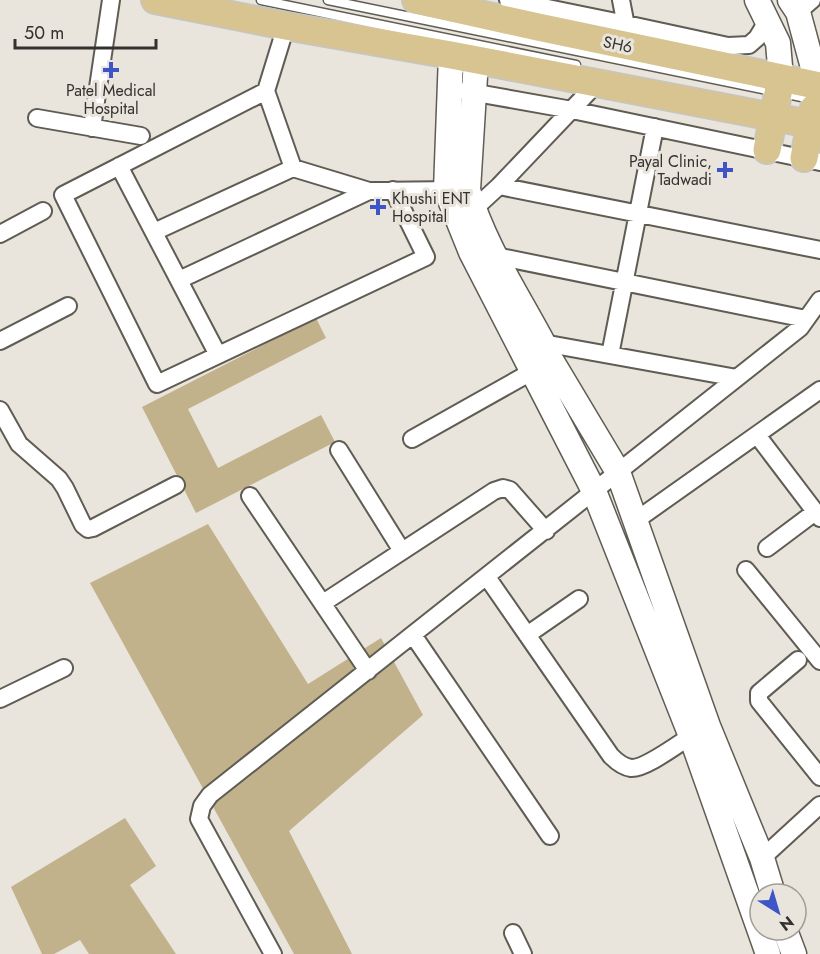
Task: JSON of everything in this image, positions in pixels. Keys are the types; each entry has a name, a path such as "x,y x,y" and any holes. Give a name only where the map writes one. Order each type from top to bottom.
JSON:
{"main road":[{"path":"155,0 464,58 816,107 812,160"},
{"name":"SH6","path":"430,2 628,35 776,100 816,107"},
{"path":"767,150 776,100"}],"street":[{"path":"92,128 111,0"},
{"path":"508,0 535,3 628,35 738,47 748,45 758,38 763,10"},
{"path":"621,0 628,35"},
{"path":"763,10 778,43 776,100"},
{"path":"803,15 816,107"},
{"path":"286,26 266,91 293,168"},
{"path":"464,58 450,87 471,252 594,491 691,736 768,954"},
{"path":"464,58 474,93 463,197 548,355 618,472 708,726 762,858 769,882"},
{"path":"499,186 572,110 593,76"},
{"path":"450,87 812,160"},
{"path":"266,91 63,195 157,384 426,257 393,190"},
{"path":"37,118 141,136"},
{"path":"610,355 656,127"},
{"path":"119,166 218,355"},
{"path":"154,232 293,168 369,191 393,190 463,197 499,186 820,250"},
{"path":"179,280 369,191"},
{"path":"0,234 43,211"},
{"path":"495,256 806,319"},
{"path":"273,954 200,819 202,806 210,795 800,328 820,300"},
{"path":"0,341 68,306"},
{"path":"543,343 737,378"},
{"path":"412,439 533,371"},
{"path":"635,521 818,395"},
{"path":"0,410 19,444 59,479 83,525 88,529 176,484"},
{"path":"758,435 818,515 767,548"},
{"path":"339,450 402,551"},
{"path":"323,603 503,488 510,490 546,531"},
{"path":"250,496 368,670"},
{"path":"746,570 820,661"},
{"path":"487,577 611,756 619,764 629,768 640,768 691,736"},
{"path":"527,635 579,599"},
{"path":"413,635 550,836"},
{"path":"798,660 759,693 759,701 820,777"},
{"path":"0,699 64,668"},
{"path":"762,858 818,810"},
{"path":"513,933 523,954"}],"lane":[{"path":"261,0 593,76"},
{"path":"328,0 776,100"}],"shaded area":[{"path":"316,318 326,338 188,409 218,468 321,415 335,442 196,513 142,407"},
{"path":"208,524 308,684 381,638 423,715 289,831 352,954 294,954 90,583"},
{"path":"125,818 156,866 130,885 176,954 89,954 80,940 54,954 42,954 11,887"}],"place":[{"name":"Patel Medical Hospital","path":"111,70"},
{"name":"Payal Clinic, Tadwadi","path":"725,170"},
{"name":"Khushi ENT Hospital","path":"378,207"}]}
